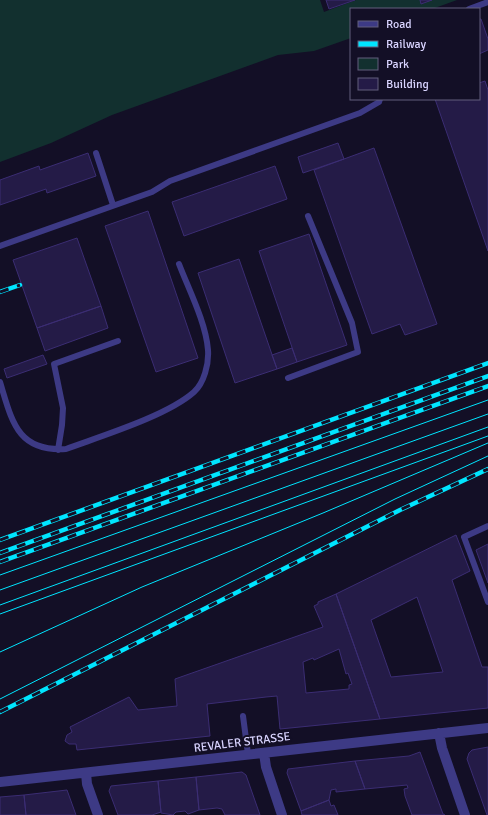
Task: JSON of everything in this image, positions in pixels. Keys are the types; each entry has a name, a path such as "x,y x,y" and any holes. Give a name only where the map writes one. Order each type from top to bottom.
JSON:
{"street":[{"name":"REVALER STRASSE","path":"0,782 439,732 488,728"},
{"path":"439,732 442,748 465,815"},
{"path":"264,753 266,767 282,815"},
{"path":"86,773 87,784 98,815"}],"lane":[{"path":"472,8 488,2"},
{"path":"0,246 152,192 170,181 360,113 379,102 380,100"},
{"path":"96,153 113,205"},
{"path":"288,378 358,352 352,323 308,216"},
{"path":"0,382 11,419 22,436 31,444 51,450 66,449 176,405 194,392 201,382 208,364 205,333 179,264"},
{"path":"58,450 62,425 62,408 54,364 118,341"},
{"path":"488,526 464,537 488,602"},
{"path":"243,716 248,754"}],"green space":[{"path":"0,0 320,0 324,12 356,0 457,0 435,8 350,8 350,38 314,51 278,55 112,115 51,143 0,162"}],"building":[{"path":"326,0 355,0 329,9"},
{"path":"420,0 432,0 421,4"},
{"path":"480,19 488,39 488,50 480,54"},
{"path":"485,81 488,90 488,251 435,100 480,100 480,83"},
{"path":"338,143 344,159 303,173 298,157"},
{"path":"374,148 437,324 405,335 400,324 372,334 314,170"},
{"path":"88,153 96,176 47,193 46,189 0,205 0,180 39,166 40,170"},
{"path":"275,166 287,199 184,236 172,202"},
{"path":"148,211 198,358 156,372 105,226"},
{"path":"309,234 347,345 297,362 259,251"},
{"path":"77,238 101,306 37,328 13,260"},
{"path":"239,259 277,369 235,383 198,273"},
{"path":"101,306 108,328 45,351 37,328"},
{"path":"292,348 297,362 277,369 272,355"},
{"path":"43,355 47,364 7,378 4,369"},
{"path":"456,535 470,571 452,580 482,667 488,667 488,708 380,719 336,594","holes":["417,597 443,672 391,677 371,620"]},
{"path":"488,544 488,583 476,550"},
{"path":"336,594 380,719 280,729 277,696 207,704 210,736 77,750 76,744 69,744 65,741 67,735 72,732 70,727 129,697 138,710 177,706 175,679 323,627 314,606 318,604 318,602","holes":["339,649 346,674 348,673 352,684 349,685 349,689 306,693 303,662 313,658 314,660"]},
{"path":"488,747 487,815 467,759 472,750"},
{"path":"420,752 443,814 445,815 412,815 405,796 404,789 408,788 407,785 365,789 355,761 409,756"},
{"path":"355,761 365,789 336,792 336,789 331,790 329,800 301,811 287,773 288,769"},
{"path":"242,772 246,775 260,815 225,815 222,809 217,808 199,810 196,777"},
{"path":"196,777 199,810 188,814 185,811 176,812 173,815 161,813 158,781"},
{"path":"158,781 161,812 152,815 118,815 109,791 111,786"},
{"path":"67,790 76,815 26,815 24,795"},
{"path":"24,795 26,815 0,815 0,797"},
{"path":"329,800 331,806 334,805 338,815 302,815 301,811"}],"tram line":[{"path":"0,575 488,400"},
{"path":"0,590 488,414"},
{"path":"0,605 488,427"},
{"path":"0,614 488,436"},
{"path":"0,652 142,587 323,513 488,443"},
{"path":"0,699 395,499 488,456"}],"railway":[{"path":"0,292 20,285"},
{"path":"0,540 488,363"},
{"path":"0,553 488,376"},
{"path":"0,562 488,386"},
{"path":"0,712 400,510 488,469"}]}
